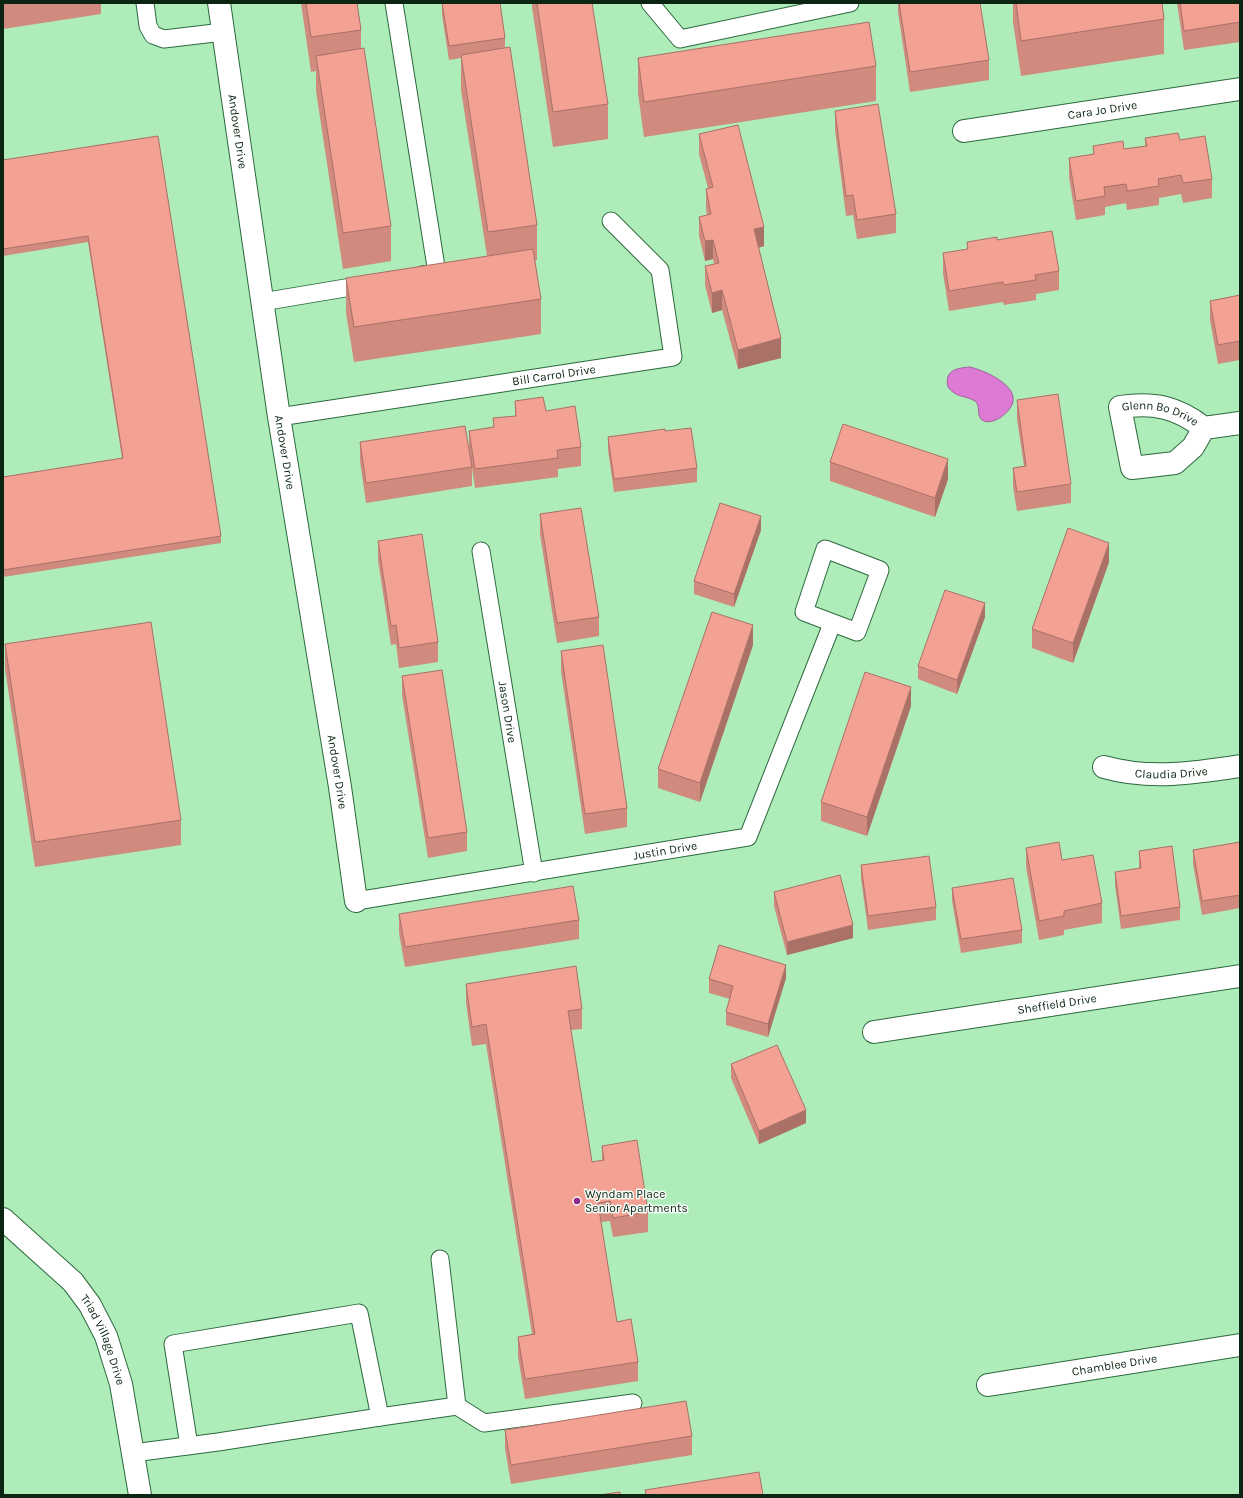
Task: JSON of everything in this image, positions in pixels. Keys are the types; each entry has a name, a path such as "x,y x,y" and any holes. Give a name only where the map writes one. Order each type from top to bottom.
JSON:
{"street":[{"name":"Andover Drive","path":"219,3 279,417 340,787 356,901"},
{"name":"Cara Jo Drive","path":"964,131 1240,89"},
{"name":"Glenn Bo Drive","path":"1204,428 1240,423"},
{"name":"Claudia Drive","path":"1104,767 1116,770 1161,775 1240,766"},
{"name":"Sheffield Drive","path":"874,1032 1240,976"},
{"name":"Triad Village Drive","path":"3,1219 67,1275 90,1305 106,1336 121,1384 140,1495"},
{"name":"Chamblee Drive","path":"988,1385 1240,1346"}],"lane":[{"path":"145,3 148,26 153,35 164,39 223,32"},
{"path":"394,3 437,273 406,278"},
{"path":"650,3 680,39 850,3"},
{"name":"Bill Carrol Drive","path":"279,417 673,356 660,270 611,221"},
{"path":"262,302 384,282"},
{"path":"825,549 880,570 857,632 832,624 804,612 825,549"},
{"name":"Jason Drive","path":"480,551 534,873"},
{"name":"Justin Drive","path":"356,901 748,837 832,624"},
{"path":"440,1259 457,1406"},
{"path":"189,1446 173,1344 359,1313 380,1417"},
{"path":"133,1453 457,1406 484,1423 633,1402"}],"shaded area":[{"path":"970,367 983,371 998,379 1013,395 1012,405 1006,413 996,420 986,422 982,420 979,415 978,405 975,401 957,395 948,387 947,381 950,373 956,369"}],"building":[{"path":"306,3 357,3 361,30 311,37"},
{"path":"442,3 500,3 505,38 449,46"},
{"path":"537,3 592,3 608,104 553,112"},
{"path":"899,3 980,3 989,60 910,72"},
{"path":"1016,3 1162,3 1164,19 1021,41"},
{"path":"1180,3 1240,3 1240,22 1184,31"},
{"path":"869,22 876,66 644,102 638,58"},
{"path":"510,47 537,225 488,232 461,55"},
{"path":"364,48 391,226 343,233 316,56"},
{"path":"878,104 896,214 857,220 853,195 846,196 835,111"},
{"path":"738,125 764,227 754,229 781,338 738,350 722,290 712,293 705,266 719,263 713,240 705,241 699,217 711,214 706,189 713,187 699,134"},
{"path":"1178,133 1180,140 1205,136 1212,179 1183,183 1181,175 1158,179 1159,186 1127,191 1126,184 1104,187 1105,196 1076,201 1069,158 1094,154 1093,146 1123,141 1124,149 1147,146 1145,138"},
{"path":"158,136 221,536 3,570 3,477 123,458 88,236 3,249 3,160"},
{"path":"1052,231 1059,271 1035,275 1036,280 1004,285 1003,282 949,291 943,253 968,249 967,242 997,237 997,240"},
{"path":"533,249 541,299 354,327 346,278"},
{"path":"1240,295 1240,341 1218,345 1210,301"},
{"path":"1058,394 1071,484 1017,492 1013,468 1026,466 1017,400"},
{"path":"543,397 546,411 575,406 581,447 557,450 558,458 475,469 469,431 494,427 493,418 516,416 515,401"},
{"path":"843,424 948,459 935,498 830,462"},
{"path":"465,426 472,467 366,483 360,442"},
{"path":"691,428 697,468 614,479 608,437 665,429 665,431"},
{"path":"720,503 761,516 734,594 694,581"},
{"path":"581,508 599,617 557,623 540,514"},
{"path":"1068,528 1109,543 1073,643 1032,629"},
{"path":"422,534 438,642 399,648 396,625 391,626 378,541"},
{"path":"945,590 985,603 957,680 918,666"},
{"path":"712,612 753,625 700,783 658,769"},
{"path":"151,622 181,820 35,842 5,644"},
{"path":"603,645 627,808 585,814 561,651"},
{"path":"442,670 467,832 428,838 402,676"},
{"path":"865,672 911,687 867,817 821,802"},
{"path":"1059,842 1062,860 1093,855 1102,903 1064,911 1064,916 1039,921 1026,848"},
{"path":"1240,842 1240,895 1202,901 1193,850"},
{"path":"1172,846 1180,907 1121,916 1115,872 1141,868 1139,851"},
{"path":"929,856 936,907 868,916 861,865"},
{"path":"840,875 853,925 787,942 774,892"},
{"path":"1013,878 1022,930 961,939 952,888"},
{"path":"573,886 579,920 405,947 399,914"},
{"path":"719,945 786,965 768,1024 726,1012 733,986 709,979"},
{"name":"Wyndam Place Senior Apartments","path":"576,966 582,1009 568,1011 592,1162 604,1160 602,1146 637,1140 648,1212 613,1218 610,1201 598,1203 617,1322 631,1319 638,1362 525,1379 518,1337 535,1334 486,1024 472,1027 466,984"},
{"path":"777,1045 806,1110 759,1131 731,1064"},
{"path":"686,1401 692,1436 511,1465 505,1430"},
{"path":"759,1472 763,1495 646,1495 645,1490"},
{"path":"620,1492 620,1495 599,1495"}],"place":[{"name":"Wyndam Place Senior Apartments","path":"577,1201"}]}
